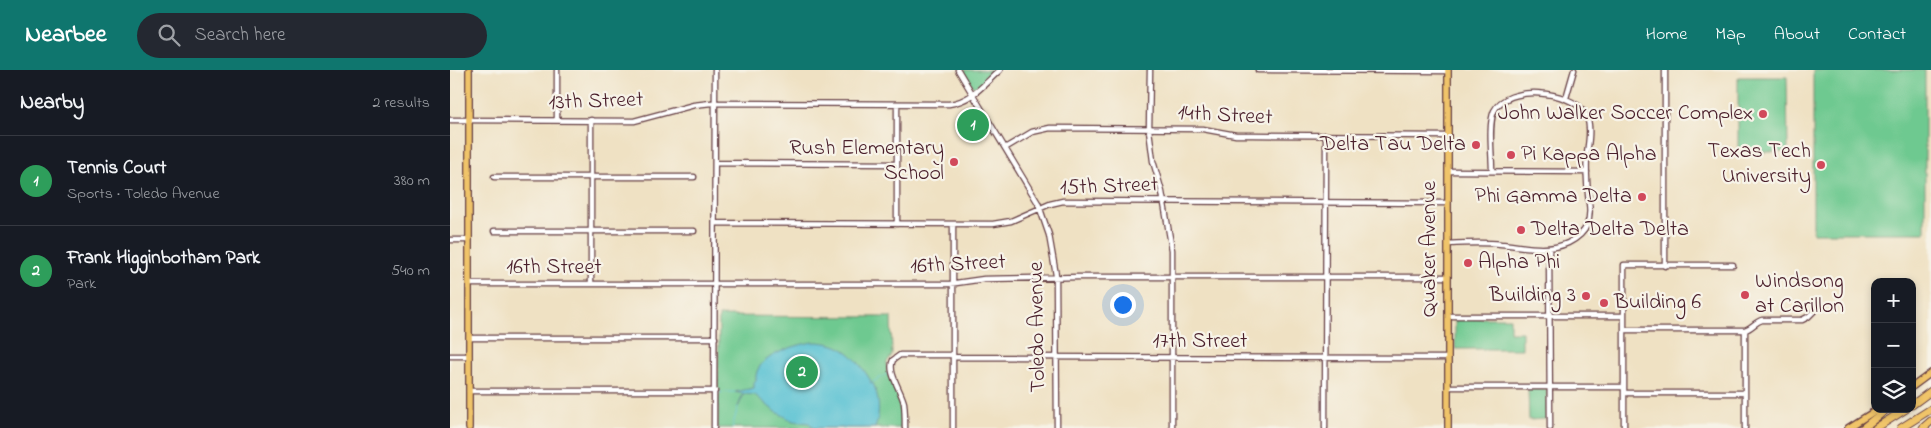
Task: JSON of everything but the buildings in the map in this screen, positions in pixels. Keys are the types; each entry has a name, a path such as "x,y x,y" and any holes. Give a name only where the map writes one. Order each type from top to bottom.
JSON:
{"highway":[{"path":"1916,402 1931,391"},
{"path":"1901,428 1931,409"},
{"path":"1863,428 1882,413"},
{"path":"1876,428 1900,413"},
{"path":"1923,427 1931,421"}],"main road":[{"path":"469,70 469,428"},
{"name":"Quaker Avenue","path":"1448,70 1448,428"},
{"path":"1916,384 1931,372"},
{"path":"1848,428 1872,413"}],"street":[{"path":"557,70 557,120"},
{"path":"714,428 715,70"},
{"name":"Toledo Avenue","path":"958,70 1040,209 1052,246 1056,278 1057,428"},
{"name":"13th Street","path":"450,120 634,120 694,105 715,103 949,104 956,103 973,95 1000,70"},
{"path":"1150,70 1149,129 1153,161 1164,201 1170,237 1172,277 1172,428"},
{"path":"1258,70 1448,70"},
{"path":"1566,98 1574,70"},
{"path":"1664,70 1665,266"},
{"path":"1448,244 1500,244 1534,249 1550,248 1574,240 1584,231 1590,210 1587,172 1589,125 1585,113 1579,106 1566,98 1544,93 1532,93 1510,98 1498,105 1492,121 1492,171"},
{"path":"897,104 897,224"},
{"path":"591,284 592,120"},
{"name":"14th Street","path":"1005,148 1023,136 1040,129 1213,129 1236,135 1448,136"},
{"path":"1325,428 1326,136"},
{"path":"715,164 897,164"},
{"path":"1448,171 1587,172"},
{"path":"494,177 694,177"},
{"name":"15th Street","path":"715,223 993,224 1005,222 1059,201 1448,203"},
{"path":"952,428 953,224"},
{"path":"494,231 694,231"},
{"path":"450,240 469,240"},
{"path":"1550,248 1550,428"},
{"path":"1624,428 1624,265 1733,265"},
{"name":"16th Street","path":"469,284 953,284 984,279 1448,277"},
{"path":"1624,330 1745,330 1752,328 1762,320 1802,320 1808,318 1816,309"},
{"path":"1448,316 1624,316"},
{"path":"1745,330 1745,428"},
{"path":"469,338 715,338"},
{"name":"17th Street","path":"905,428 904,404 901,391 891,369 893,360 900,355 1057,358 1448,358"},
{"path":"450,356 469,356"},
{"path":"1448,387 1624,387"},
{"path":"469,391 715,391"},
{"path":"1624,393 1745,393"}],"green space":[{"path":"965,70 995,70 983,83 975,87 972,86 964,73"},
{"path":"1813,70 1925,70 1925,233 1813,233"},
{"name":"John Walker Soccer Complex","path":"1738,77 1787,77 1788,152 1738,152"},
{"path":"719,316 891,317 892,355 887,362 887,374 890,375 893,381 897,394 901,428 718,428 718,396 721,392 718,389"},
{"path":"1456,318 1510,318 1510,332 1522,332 1522,349 1455,349"},
{"path":"1528,389 1546,389 1546,419 1529,420"}],"water":[{"path":"813,342 833,345 848,352 871,381 870,384 873,383 877,394 879,411 875,428 814,428 809,423 793,421 773,410 755,395 744,394 738,407 743,394 735,392 754,388 757,372 761,365 786,349"}],"waterway":[{"path":"869,384 889,373"},
{"path":"718,392 723,393"},
{"path":"725,392 735,392"},
{"path":"732,428 738,407"}],"place":[{"name":"John Walker Soccer Complex","path":"1763,114"},
{"name":"Tennis Court","path":"973,125"},
{"name":"Delta Tau Delta","path":"1476,145"},
{"name":"Pi Kappa Alpha","path":"1511,155"},
{"name":"Rush Elementary School","path":"954,162"},
{"name":"Texas Tech University","path":"1821,165"},
{"name":"Phi Gamma Delta","path":"1642,197"},
{"name":"Delta Delta Delta","path":"1521,230"},
{"name":"Alpha Phi","path":"1468,263"},
{"name":"Windsong at Carillon","path":"1745,295"},
{"name":"Building 3","path":"1586,296"},
{"name":"Building 6","path":"1604,303"},
{"name":"Frank Higginbotham Park","path":"802,372"}]}
